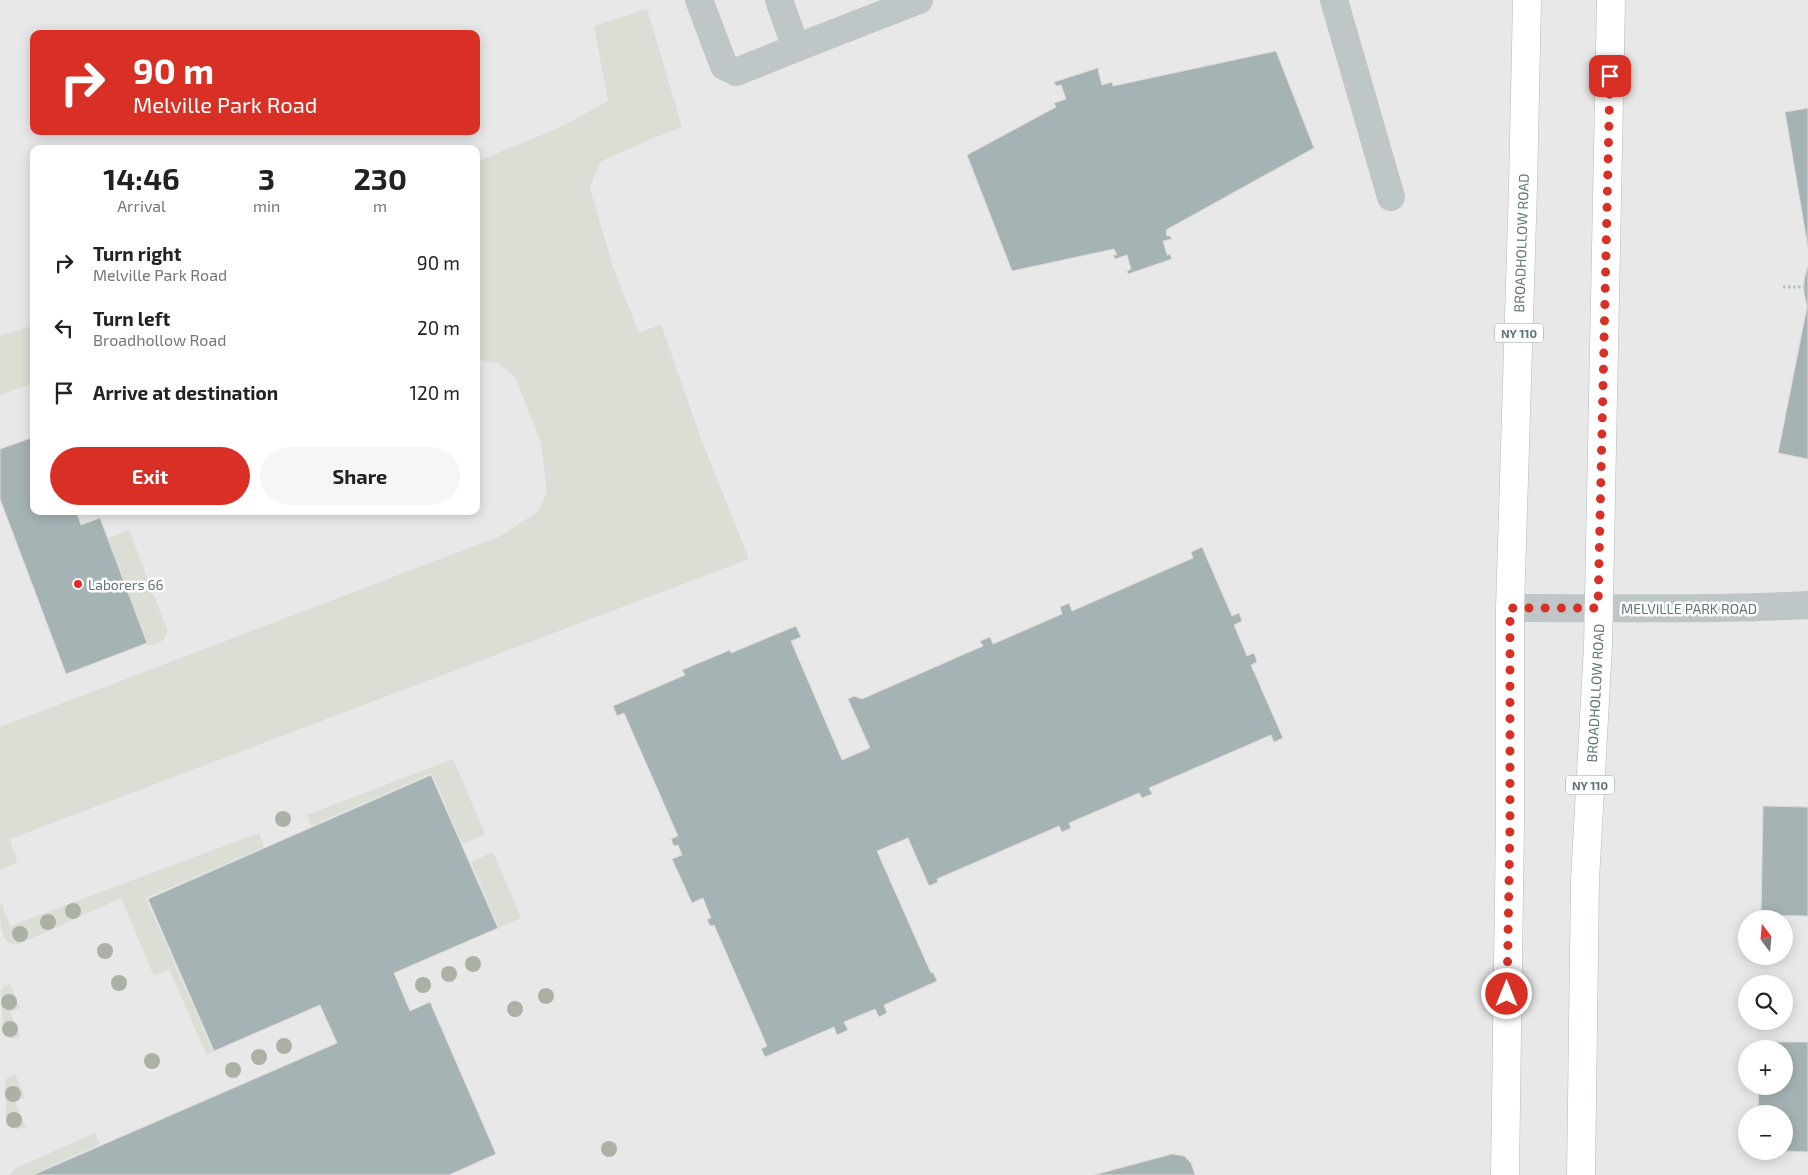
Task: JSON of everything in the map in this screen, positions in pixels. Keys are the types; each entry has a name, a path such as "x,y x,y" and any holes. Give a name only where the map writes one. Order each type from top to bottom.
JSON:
{"main road":[{"name":"BROADHOLLOW ROAD","path":"1506,1173 1510,824 1510,608 1527,0"},
{"name":"BROADHOLLOW ROAD","path":"1581,1175 1584,880 1597,668 1611,0"}],"street":[{"path":"700,0 724,66 736,72 919,0"},
{"path":"779,0 796,48"},
{"path":"1334,0 1391,197"},
{"name":"MELVILLE PARK ROAD","path":"1510,608 1636,610 1808,605"}],"path":[{"path":"1783,287 1804,287"}],"shaded area":[{"path":"0,0 1808,0 1808,1175 0,1175"},
{"path":"647,9 682,127 600,162 590,188 613,267 639,333 661,324 701,439 749,559 10,839 17,863 0,870 0,727 498,537 538,512 547,492 541,443 515,377 498,363 480,360 480,160 561,127 608,101 594,26"},
{"path":"30,326 30,384 0,395 0,336"},
{"path":"129,530 167,630 163,639 148,646 108,538"},
{"path":"453,759 485,834 462,844 432,773 311,826 307,815"},
{"path":"259,833 264,847 146,898 213,1052 207,1055 169,969 154,976 121,898 19,944 8,942 2,932 0,905 2,904 10,926"},
{"path":"493,852 521,918 499,928 471,862"},
{"path":"10,984 20,1008 10,1012 20,1037 12,1039 5,1036 3,1032 1,990 4,986"},
{"path":"15,1074 25,1097 15,1102 26,1127 19,1129 10,1126 6,1118 5,1083 8,1078"},
{"path":"95,1133 100,1144 31,1175 10,1175 14,1169"}],"building":[{"path":"1276,51 1314,148 1166,230 1167,236 1170,236 1172,239 1163,241 1167,255 1170,254 1172,259 1128,274 1127,271 1131,269 1127,255 1115,259 1113,255 1117,255 1114,249 1012,271 967,155 1056,107 1054,103 1066,99 1061,85 1056,86 1054,82 1098,68 1102,85 1112,82 1113,86"},
{"path":"1808,108 1808,248 1785,112"},
{"path":"1807,268 1808,459 1778,453 1807,307 1804,281"},
{"name":"Laborers 66","path":"30,438 30,515 77,515 81,525 100,518 147,643 66,674 0,499 0,449"},
{"path":"1202,547 1232,616 1239,613 1242,621 1234,625 1247,656 1254,653 1257,662 1251,665 1283,738 1274,742 1271,735 1149,788 1152,794 1142,798 1139,793 1069,823 1071,828 1062,832 1059,826 937,879 938,882 929,886 908,838 877,851 931,973 933,972 937,981 884,1005 887,1013 879,1017 875,1009 844,1022 848,1030 837,1035 834,1027 765,1057 761,1049 767,1046 714,925 710,926 707,919 711,918 703,898 692,903 672,859 682,855 678,845 674,846 671,839 678,836 624,713 617,716 613,706 685,675 682,670 730,650 731,653 796,626 801,637 791,641 842,760 870,748 848,699 854,696 862,699 983,646 980,641 990,637 993,644 1062,614 1060,607 1069,603 1072,611 1193,558 1191,552"},
{"path":"431,775 498,928 394,973 410,1011 430,1002 496,1154 449,1175 33,1175 337,1043 320,1005 214,1051 148,899"},
{"path":"1763,806 1808,807 1808,916 1793,916 1793,910 1761,910"},
{"path":"1793,1042 1808,1042 1808,1152 1793,1151 1793,1105 1758,1105 1759,1095 1793,1095"},
{"path":"1172,1154 1184,1156 1191,1163 1195,1175 1094,1175"}],"place":[{"name":"Laborers 66","path":"78,584"}],"route":[{"path":"1507,994 1510,824 1510,608 1598,608 1610,76"}]}
